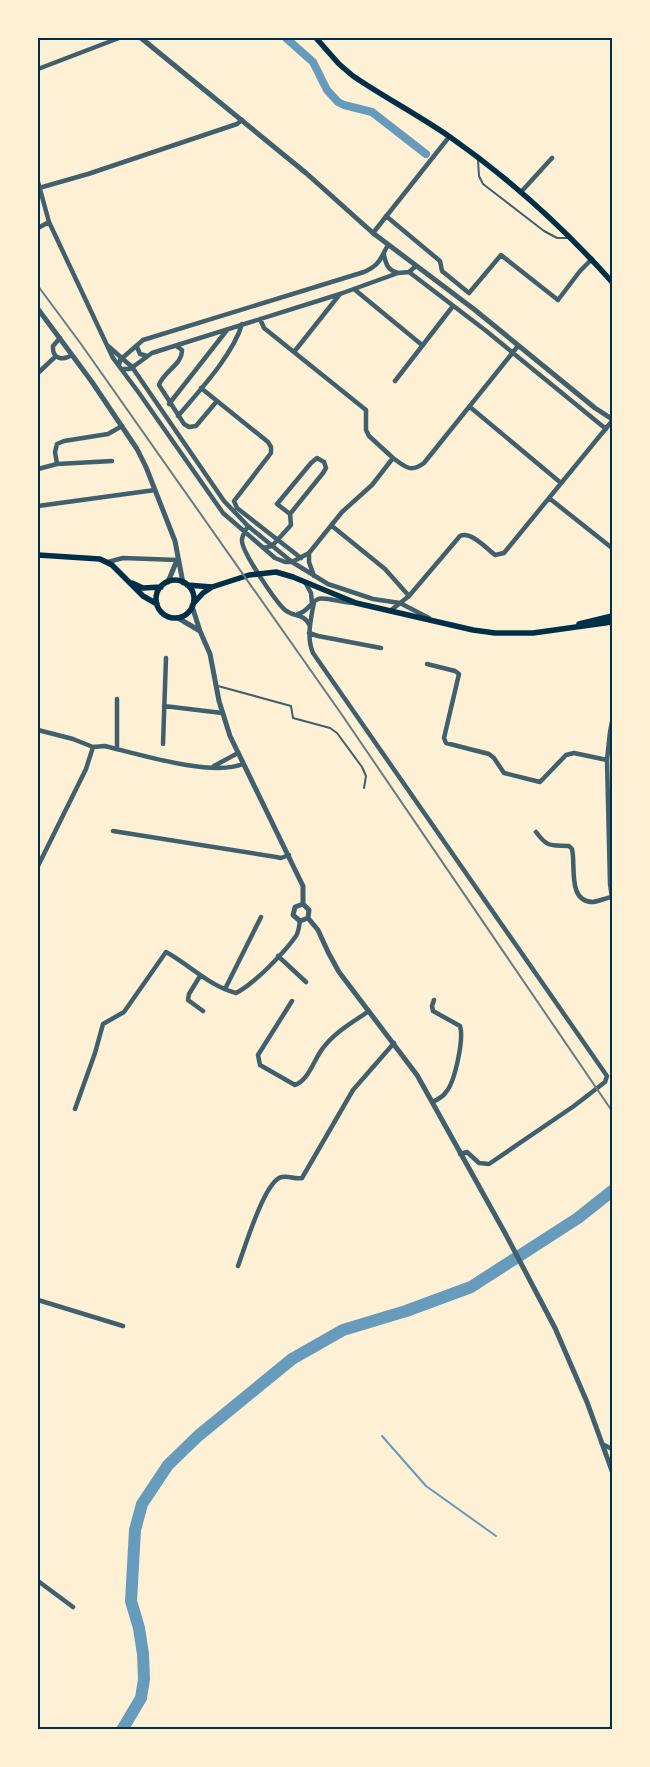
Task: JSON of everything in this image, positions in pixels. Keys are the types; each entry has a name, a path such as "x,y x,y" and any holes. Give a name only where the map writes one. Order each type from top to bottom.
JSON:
{"main road":[{"path":"316,38 353,76 478,157 521,192 573,238 612,282"},
{"path":"38,555 97,558 108,562 143,596 157,604 165,615 178,618 188,612 212,587"},
{"path":"157,604 157,593 168,582 175,581 212,587 249,575 276,572 356,604 473,630 495,632 550,631 612,622"},
{"path":"128,581 144,588 161,587"},
{"path":"185,584 192,592 193,605"},
{"path":"550,631 612,616"}],"street":[{"path":"38,69 119,38"},
{"path":"141,38 306,173 373,233 463,301 612,420 504,553 495,555 470,535 464,534 460,536 409,596 390,611"},
{"path":"39,188 88,174 237,124 242,120"},
{"path":"373,233 449,137"},
{"path":"521,192 552,158"},
{"path":"38,182 49,222 105,342 120,367 217,506 230,521 275,558 285,562 292,562 309,553 345,509 372,485 393,458"},
{"path":"386,216 440,261 442,271 469,294 501,254 558,300 580,271 592,259"},
{"path":"38,228 49,222"},
{"path":"120,367 120,360 143,340 364,272 373,268 384,255 388,245"},
{"path":"384,255 389,269 398,273"},
{"path":"120,367 126,370 147,356 340,294 398,273 409,272 416,266"},
{"path":"409,272 606,429"},
{"path":"354,289 422,344"},
{"path":"294,352 340,294"},
{"path":"395,381 453,306"},
{"path":"38,309 122,426 143,461 175,541 185,584"},
{"path":"260,319 264,328 366,410 366,430 369,436 393,458 410,469 419,467 424,463 518,346"},
{"path":"178,416 238,338 242,324"},
{"path":"169,404 227,330"},
{"path":"56,356 54,346 60,338"},
{"path":"105,342 132,367 224,501 248,526 292,562 314,576 343,590 373,599 400,603 437,622"},
{"path":"176,346 182,350 181,358 164,376 159,385 169,404 184,424 190,427 196,426 217,400"},
{"path":"137,347 140,354 147,356"},
{"path":"56,356 65,359 72,355"},
{"path":"38,373 56,356"},
{"path":"201,388 268,442 271,447 271,453 237,494 234,501 237,508 301,558"},
{"path":"470,407 561,483"},
{"path":"57,464 55,452 57,444 73,439 108,434 122,426"},
{"path":"263,548 272,546 278,541 291,524 290,514 323,473 326,468 324,462 317,458 277,504 290,514"},
{"path":"38,469 57,464 112,461"},
{"path":"38,506 155,490"},
{"path":"550,498 612,548"},
{"path":"248,526 242,539 243,546 254,567 286,611 304,617 310,626"},
{"path":"332,526 385,569 409,596"},
{"path":"309,553 309,562 314,576"},
{"path":"108,562 123,558 178,560"},
{"path":"168,582 178,560"},
{"path":"305,582 311,593 313,603 309,633 310,645 321,665 607,1076 605,1082 574,1106 489,1164 479,1163 470,1153 460,1154"},
{"path":"298,614 307,611 313,603 323,598 356,604"},
{"path":"193,605 200,632 210,654 222,713 238,754 303,886 303,904 309,910 308,918 318,930 339,972 417,1075 529,1276 555,1328 587,1402 612,1471"},
{"path":"178,618 200,632"},
{"path":"309,633 381,648"},
{"path":"162,744 166,658"},
{"path":"427,664 455,671 458,674 444,738 446,743 488,754 494,758 504,773 540,782 569,753 574,752 607,760"},
{"path":"117,699 117,749"},
{"path":"164,706 222,713"},
{"path":"536,832 545,843 551,846 568,846 572,849 573,882 576,891 584,899 592,902 612,898 610,772 607,760 612,722"},
{"path":"38,730 73,739 93,747 100,746 117,749 198,767 227,768 243,764"},
{"path":"38,866 86,769 93,747"},
{"path":"212,767 238,754"},
{"path":"113,831 282,858 288,855"},
{"path":"300,921 293,916 293,910 297,905 303,904"},
{"path":"225,989 261,917"},
{"path":"300,921 308,918"},
{"path":"75,1109 103,1024 124,1012 166,952 200,976 236,993 244,989 278,956 296,935 300,921"},
{"path":"278,956 306,982"},
{"path":"200,976 189,994 188,1000 203,1011"},
{"path":"433,1102 444,1095 450,1086 461,1046 462,1032 460,1026 433,1010 434,1000"},
{"path":"292,1001 258,1055 260,1065 295,1085 303,1080 321,1049 330,1040 369,1011"},
{"path":"238,1266 263,1200 271,1185 279,1178 286,1176 302,1178 353,1090 394,1043"},
{"path":"38,1300 123,1326"},
{"path":"602,1444 612,1449"},
{"path":"38,1581 73,1607"}],"lane":[{"path":"478,157 478,176 483,184 544,231 556,238 573,238"},
{"path":"216,685 291,706 293,718 330,728 337,733 362,767 366,776 364,788"}],"waterway":[{"path":"286,38 313,62 327,90 338,102 372,112 426,154"},
{"path":"122,1730 141,1698 144,1679 139,1628 131,1601 135,1530 142,1504 168,1465 198,1436 292,1359 343,1330 406,1311 471,1287 578,1218 612,1191"},
{"path":"382,1436 426,1486 496,1536"}],"railway":[{"path":"38,286 81,344 340,712 612,1111"}]}
